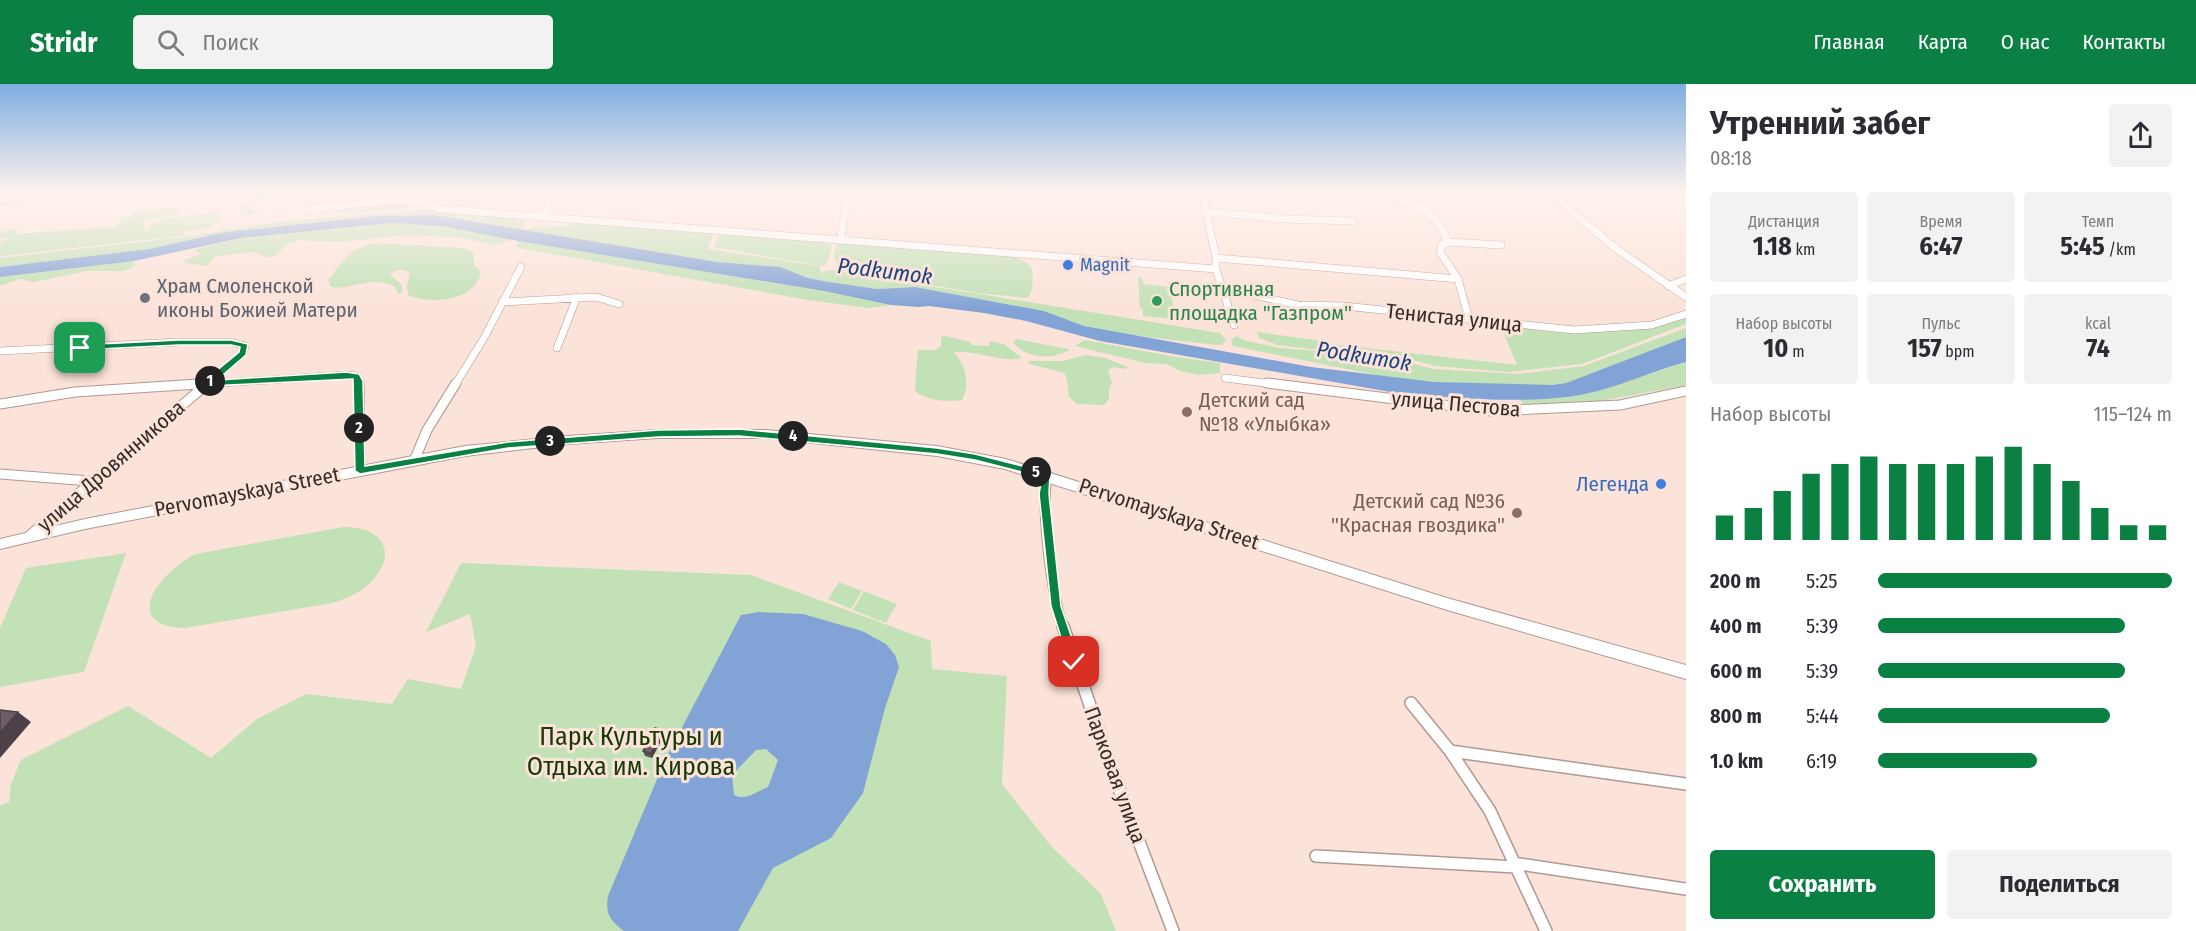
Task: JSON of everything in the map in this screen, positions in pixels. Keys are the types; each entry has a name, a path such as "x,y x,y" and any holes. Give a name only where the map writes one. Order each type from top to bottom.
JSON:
{"street":[{"path":"716,231 1216,269"},
{"path":"840,241 842,231"},
{"path":"1210,231 1216,269 1234,325"},
{"path":"1443,231 1448,242"},
{"path":"1594,231 1609,244 1686,297"},
{"path":"1469,319 1458,279 1440,252 1442,245 1448,242 1501,245"},
{"path":"1216,258 1458,279"},
{"path":"414,461 427,430 484,338 521,267"},
{"path":"1668,286 1686,279"},
{"name":"Тенистая улица","path":"1222,288 1298,305 1344,306 1574,330 1603,330 1652,325 1686,314"},
{"path":"557,348 576,297"},
{"path":"502,302 596,297 619,304"},
{"name":"улица Дровянникова","path":"0,351 179,342 231,342 245,346 243,353 29,536"},
{"path":"0,404 75,392 356,376 359,381 360,471"},
{"name":"улица Пестова","path":"1225,378 1491,411 1620,405 1686,391"},
{"name":"Pervomayskaya Street","path":"0,544 29,536 465,451 538,442 658,434 739,432 937,451 975,457 1047,475 1447,604 1686,672"},
{"path":"0,474 90,482"},
{"name":"Парковая улица","path":"1047,475 1044,494 1056,606 1107,755 1173,931"},
{"path":"1411,703 1450,751 1490,811 1546,931"},
{"path":"1450,751 1686,784"},
{"path":"1316,856 1515,865 1686,889"}],"green space":[{"path":"17,231 16,234 65,231 145,231 149,233 149,231 190,231 163,233 186,232 181,236 0,256 0,241 5,241 7,237 0,238 0,232"},
{"path":"224,231 243,231 221,233 149,249 0,267 0,258"},
{"path":"316,231 465,231 512,240 493,245 464,238 406,235 336,242 300,240 287,244 275,256 267,257 252,252 216,256 207,266 185,263 185,260 199,255 200,253 193,250 241,238"},
{"path":"529,231 686,231 710,233 713,237 707,249 820,266 820,273 830,270 1220,333 1226,340 1222,345 1217,345 1131,335 1084,326 1044,311 915,287 877,289 808,278 780,267 717,262"},
{"path":"728,233 822,241 832,245 828,261 823,266 713,247 720,235"},
{"path":"518,241 824,291 891,305 869,308 808,300 519,248 516,246"},
{"path":"840,242 1009,255 1023,260 1032,268 1032,288 1027,298 978,293 843,270 834,257 835,249"},
{"path":"375,243 463,248 473,252 474,264 481,273 477,283 470,290 461,295 439,300 408,295 407,285 410,274 403,270 394,271 390,275 401,284 403,292 398,294 395,287 378,282 339,288 331,287 328,280 348,256 359,248"},
{"path":"134,261 135,266 124,271 88,271 33,282 19,279 0,286 0,277"},
{"name":"Спортивная площадка \"Газпром\"","path":"1138,277 1141,277 1144,284 1171,287 1174,319 1143,316 1143,309 1140,308"},
{"path":"1686,317 1686,324 1582,364 1508,372 1435,366 1394,355 1278,345 1259,338 1257,332 1329,342 1330,344 1517,365 1501,327 1552,332 1603,332 1637,328"},
{"path":"1686,328 1686,337 1566,383 1539,386 1391,378 1233,346 1231,340 1236,336 1247,341 1280,348 1389,357 1433,369 1518,374 1584,366"},
{"path":"941,337 970,342 972,345 989,346 989,341 1004,344 1022,358 1006,359 954,352 966,374 966,387 962,400 932,399 916,392 918,350 935,350 941,346"},
{"path":"1017,339 1069,350 1055,355 1032,355 1018,348 1013,342"},
{"path":"1085,340 1220,363 1220,373 1199,375 1180,371 1167,364 1145,363 1075,346"},
{"path":"1085,355 1105,358 1128,367 1125,369 1114,367 1108,370 1112,383 1109,389 1109,399 1104,405 1077,404 1069,397 1064,373 1029,364 1029,361 1063,361"},
{"path":"1686,362 1686,385 1574,406 1529,407 1519,398 1587,394"},
{"path":"343,527 357,528 377,536 385,552 379,572 370,583 342,600 185,628 165,625 153,618 150,608 152,597 159,584 182,562 196,554"},
{"path":"126,553 84,672 0,687 0,628 26,568"},
{"name":"Парк Культуры и Отдыха им. Кирова","path":"461,563 751,575 931,641 932,669 1007,676 1002,784 1051,846 1101,894 1116,931 0,931 0,806 9,802 11,784 21,760 128,706 211,758 257,719 306,694 392,704 408,679 461,689 476,646 470,614 426,632"},
{"path":"839,582 862,591 851,609 828,599"},
{"path":"864,591 897,604 886,623 853,610"}],"water":[{"path":"243,231 316,231 241,238 134,261 0,277 0,267 149,249 221,233"},
{"path":"465,231 528,231 717,262 780,267 808,278 829,282 877,289 915,287 1044,311 1084,326 1311,367 1434,382 1552,385 1566,383 1686,337 1686,362 1598,391 1563,397 1491,400 1396,393 1100,341 1026,321 984,313 929,306 891,305 824,291"},
{"path":"759,612 803,614 862,631 886,644 895,655 899,667 885,708 863,793 831,838 773,868 738,931 624,931 610,916 607,908 608,896 666,758 741,615","holes":["766,749 778,760 768,787 743,797 734,795 732,775 756,750"]}],"building":[{"path":"0,710 18,712 0,733"},
{"path":"655,728 662,730 651,754 643,751"}],"place":[{"name":"Magnit","path":"1068,265"},
{"name":"Храм Смоленской иконы Божией Матери","path":"145,298"},
{"name":"Спортивная площадка \"Газпром\"","path":"1157,301"},
{"name":"Детский сад №18 «Улыбка»","path":"1187,412"},
{"name":"Легенда","path":"1661,484"},
{"name":"Детский сад №36 \"Красная гвоздика\"","path":"1517,513"}],"route":[{"path":"80,348 179,342 231,342 245,346 243,353 207,383 356,376 359,381 360,471 508,445 658,434 739,432 937,451 975,457 1047,475 1044,494 1056,606 1074,662"}],"water label":[{"name":"Podkumok","path":"885,271"},
{"name":"Podkumok","path":"1364,356"}]}
